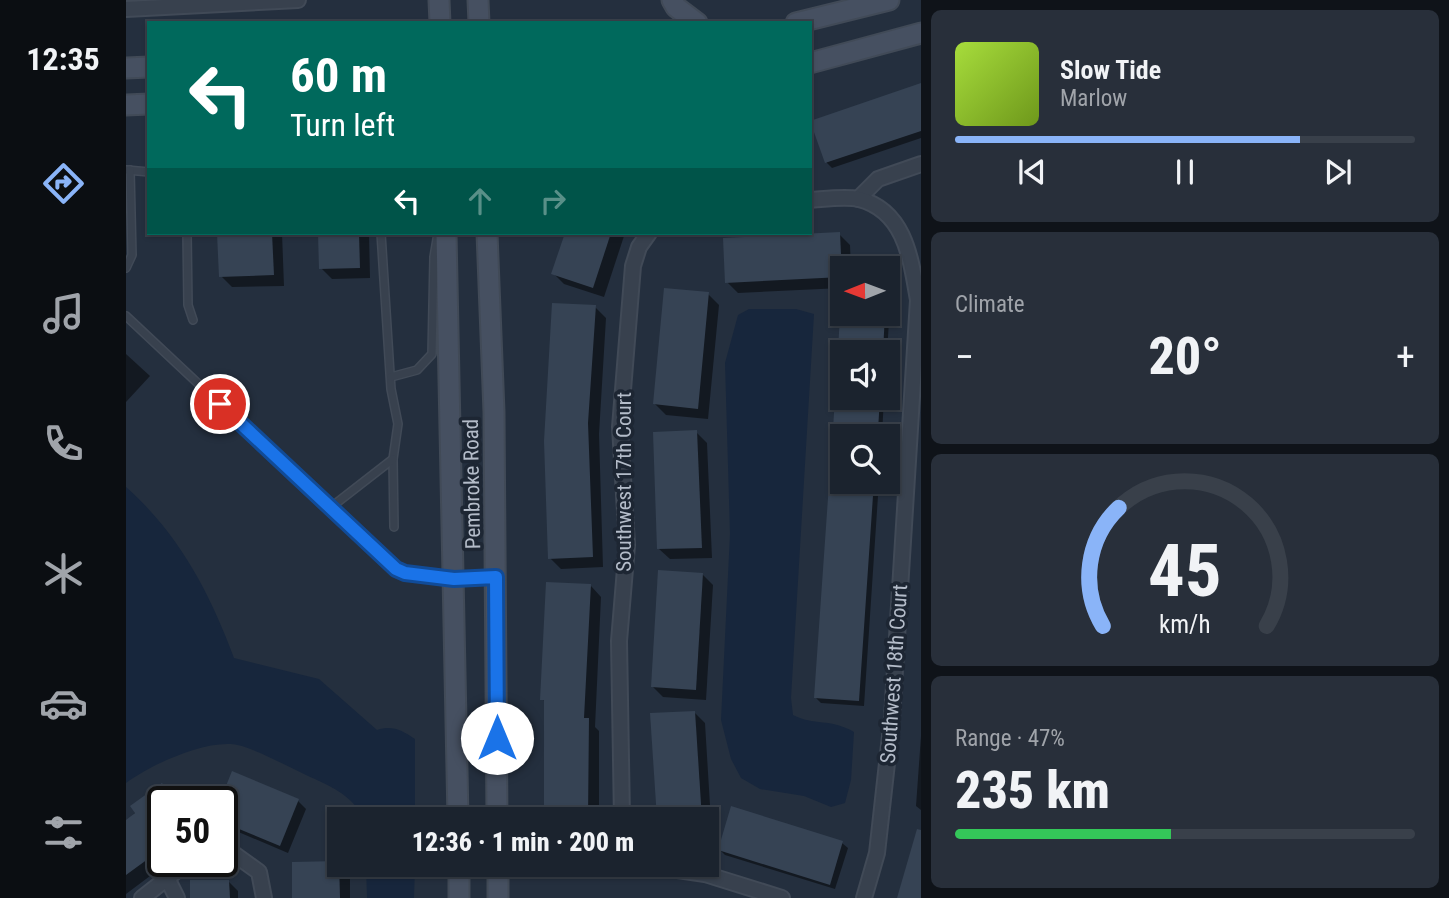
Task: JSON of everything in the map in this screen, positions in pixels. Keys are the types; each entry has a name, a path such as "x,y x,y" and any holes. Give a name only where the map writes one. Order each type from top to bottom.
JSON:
{"main road":[{"path":"439,0 440,21"},
{"path":"478,0 479,21"},
{"path":"673,0 676,7 694,21"},
{"path":"804,21 889,0"},
{"path":"812,62 920,33"},
{"path":"126,68 147,67"},
{"path":"126,105 147,104"},
{"name":"Pembroke Road","path":"446,235 458,807"},
{"name":"Pembroke Road","path":"487,235 494,412 498,807"},
{"path":"458,877 459,898"},
{"path":"498,877 498,898"}],"street":[{"path":"126,9 298,0"},
{"path":"812,200 858,199 878,179 920,164"},
{"name":"Southwest 18th Court","path":"858,199 889,217 906,240 919,300 892,718 877,853 864,898"},
{"name":"Southwest 17th Court","path":"622,807 619,641 627,545 621,427 634,266 639,247 648,235"},
{"path":"238,857 259,872 264,898"},
{"path":"715,877 782,898"},
{"path":"142,898 167,878 177,898"}],"lane":[{"path":"126,268 132,255 128,170 147,172"},
{"path":"187,235 188,305 193,320"},
{"path":"381,235 391,377 398,424 393,459 394,527"},
{"path":"391,377 417,370 432,354 434,257 438,235"},
{"path":"126,316 396,569 405,573 454,579 496,577"},
{"path":"330,508 393,459"}],"water":[{"path":"749,309 796,309 814,314 791,698 793,715 837,725 854,732 851,780 845,803 831,807 804,796 760,789 741,778 731,759 721,720 730,534 725,363 738,315"},
{"path":"126,487 162,524 191,566 214,610 234,658 319,679 377,730 397,729 415,739 415,807 356,807 347,797 331,787 258,752 229,744 181,754 126,783"},
{"path":"366,877 415,877 414,898 367,898"}],"building":[{"path":"921,83 921,131 825,163 812,120"},
{"path":"840,232 841,256 830,256 830,278 725,283 723,238"},
{"path":"217,235 272,235 274,275 219,277"},
{"path":"318,235 359,235 360,268 319,269"},
{"path":"564,235 610,235 593,288 551,274"},
{"path":"664,288 709,292 698,409 653,404"},
{"path":"552,303 596,305 588,423 593,557 548,559 544,441"},
{"path":"839,326 884,326 884,340 839,340"},
{"path":"834,410 879,410 878,424 833,424"},
{"path":"697,430 702,548 657,549 653,432"},
{"path":"830,470 830,494 873,494 859,701 814,698"},
{"path":"658,570 703,573 696,690 651,687"},
{"path":"546,582 591,584 584,718 589,718 588,807 544,807 544,700 540,700"},
{"path":"695,711 701,807 656,807 650,713"},
{"path":"232,771 299,799 280,846 238,829 238,786 226,786"},
{"path":"147,794 147,860 126,875 126,820 135,813 130,806"},
{"path":"731,806 843,841 830,885 719,850"},
{"path":"917,829 921,830 921,898 897,898"},
{"path":"327,861 327,877 339,877 340,898 292,898 292,862"},
{"path":"190,880 229,880 230,898 190,898"}],"route":[{"path":"220,404 396,569 405,573 424,573 454,579 496,577 497,738"}]}
